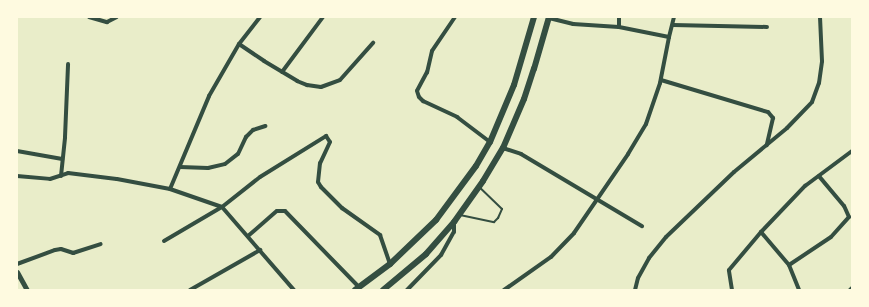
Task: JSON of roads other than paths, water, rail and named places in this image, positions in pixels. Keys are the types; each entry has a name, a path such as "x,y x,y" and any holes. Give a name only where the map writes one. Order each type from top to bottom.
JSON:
{"main road":[{"path":"357,289 390,264 436,220 457,194 490,142 514,85 534,17"},
{"path":"384,290 426,254 454,222 480,187 503,148 534,69 549,18"}],"street":[{"path":"89,17 107,22 117,17"},
{"path":"170,190 208,96 239,44 260,17"},
{"path":"282,72 323,17"},
{"path":"454,17 432,51 427,72 417,91 418,96 423,101 457,117 490,142"},
{"path":"619,17 619,27"},
{"path":"504,290 551,257 574,233 599,199 628,154 646,124 661,80 668,36 674,17"},
{"path":"636,290 638,278 650,258 666,237 734,172 787,128 812,102 818,83 822,61 820,17"},
{"path":"549,18 573,24 619,27 668,36"},
{"path":"672,25 767,27"},
{"path":"239,44 282,72 307,85 321,87 340,80 348,73 373,43"},
{"path":"61,176 65,137 68,64"},
{"path":"661,80 768,112 773,118 767,145"},
{"path":"180,167 208,168 225,164 238,154 246,138 253,130 265,126"},
{"path":"164,241 222,207 260,177 326,136 330,142 320,163 318,182 342,208 380,235 390,264"},
{"path":"503,148 521,154 599,199 642,226"},
{"path":"17,151 62,159"},
{"path":"732,290 729,270 761,232 805,186 852,152"},
{"path":"17,176 50,179 68,173 79,174 170,190 222,207 294,290"},
{"path":"790,265 830,236 849,216 844,206 819,176"},
{"path":"248,236 277,211 285,211 357,289"},
{"path":"407,290 441,255 454,232 454,222"},
{"path":"761,232 790,265 799,290"},
{"path":"17,264 56,250 61,249 72,253 101,244"},
{"path":"190,290 260,250"},
{"path":"17,272 28,290"},
{"path":"24,282 24,290"}],"lane":[{"path":"459,215 494,222 498,218 502,209 480,187"}]}
